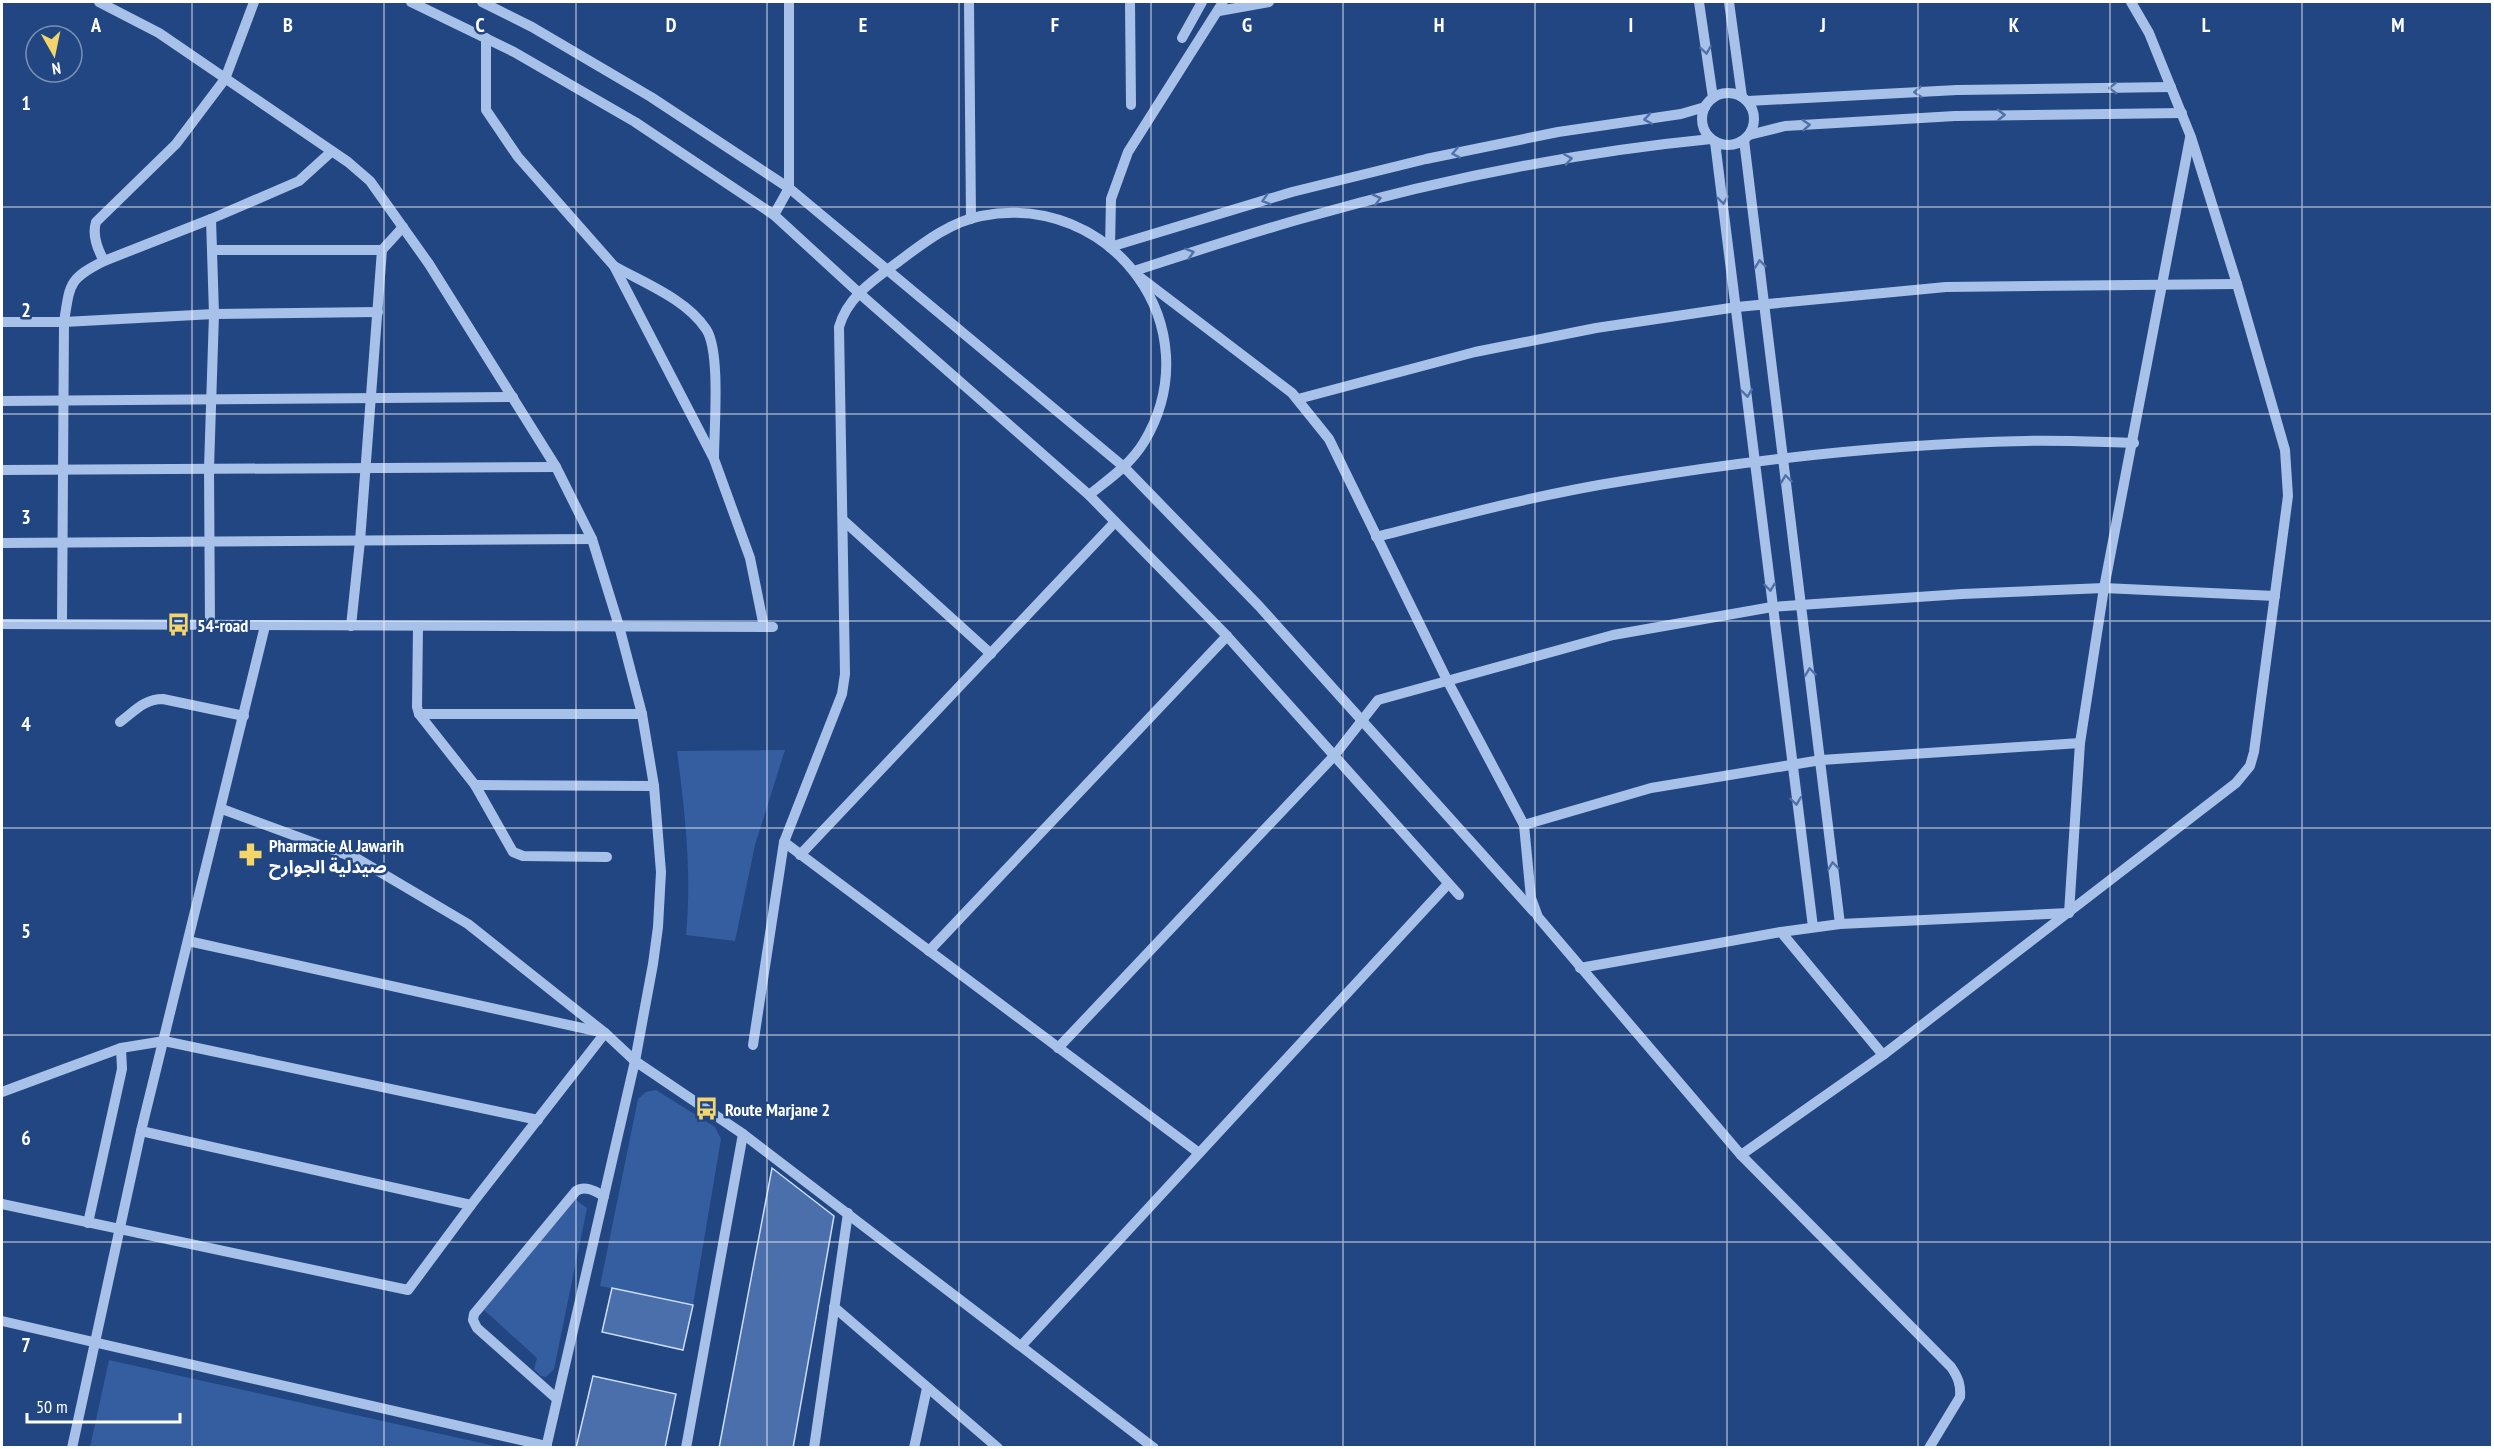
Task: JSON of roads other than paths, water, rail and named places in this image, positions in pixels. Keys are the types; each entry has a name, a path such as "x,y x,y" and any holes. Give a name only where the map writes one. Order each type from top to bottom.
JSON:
{"street":[{"path":"2,1321 547,1447 635,1061 658,927 661,872 654,786 642,714 619,626 592,539 556,467 403,227 370,181 348,162 159,33 117,9 99,2"},
{"path":"104,261 93,231 96,222 106,209 177,144 225,79 254,2"},
{"path":"411,2 514,52 635,122 774,215 859,293 1089,495 1227,636 1459,895"},
{"path":"482,2 532,27 651,97 789,188 1124,467 1259,606 1362,719 1538,916 1741,1155 1951,1367 1958,1377 1960,1397 1929,1448"},
{"path":"774,215 789,188 789,2"},
{"path":"969,2 971,219"},
{"path":"1130,2 1131,105"},
{"path":"1182,38 1202,2"},
{"path":"1110,247 1111,199 1128,152 1221,6 1269,2"},
{"path":"1699,2 1713,98"},
{"path":"1729,2 1745,99 1754,114 1755,122 1747,138 1783,458 1840,924"},
{"path":"1741,1155 1882,1055 2069,913 2244,775 2254,752 2259,729 2288,496 2285,450 2191,137 2144,23 2131,2"},
{"path":"2,624 768,627 750,558 714,459 614,266 518,157 486,110 486,38"},
{"path":"1813,927 1791,765 1737,307 1713,140 1702,124 1705,107 1713,98 1727,93 1745,99 1957,90 2171,87"},
{"path":"1110,247 1292,192 1426,159 1558,132 1681,114 1705,107"},
{"path":"1135,273 1304,218 1434,185 1557,161 1713,140 1730,145 1785,126 1955,116 2182,113"},
{"path":"2069,913 2080,743 2104,588 2191,137"},
{"path":"62,624 64,322 71,284 82,272 104,261 300,181 332,152"},
{"path":"753,1045 784,842 842,694 845,674 839,327 843,312 859,293 930,238 971,219 1002,213 1028,213 1053,218 1078,226 1110,247 1135,273 1298,399 1329,439 1447,680 1524,825 1531,898 1538,916"},
{"path":"210,625 208,542 214,314 211,219"},
{"path":"351,626 360,541 382,250 403,227"},
{"path":"213,250 382,250"},
{"path":"614,266 674,300 696,316 707,330 714,353 714,459"},
{"path":"1089,495 1124,467 1143,443 1155,421 1162,397 1166,371 1165,346 1160,321 1150,297 1135,273"},
{"path":"1298,399 1475,352 1596,328 1737,307 1946,287 2237,284"},
{"path":"2,322 64,322 214,314 378,312"},
{"path":"2,400 513,397"},
{"path":"1376,537 1534,498 1622,481 1756,461 1863,449 2025,441 2133,443"},
{"path":"2,470 556,467"},
{"path":"843,520 991,654"},
{"path":"800,855 1115,522"},
{"path":"2,543 592,539"},
{"path":"1058,1048 1334,756 1378,700 1613,635 1772,607 2104,588 2275,596"},
{"path":"72,1448 141,1131 222,809 265,626"},
{"path":"418,626 417,706 419,714 475,785 513,852 522,856 607,857"},
{"path":"929,951 1227,636"},
{"path":"120,722 144,702 154,699 244,716"},
{"path":"419,714 642,714"},
{"path":"1524,825 1651,788 1821,760 2080,743"},
{"path":"475,785 654,786"},
{"path":"222,809 358,859 468,924 606,1033 635,1061 743,1134 1154,1448"},
{"path":"784,842 1199,1154"},
{"path":"1022,1346 1448,884"},
{"path":"1580,968 1813,927 2069,913"},
{"path":"1781,932 1882,1055"},
{"path":"188,941 606,1033"},
{"path":"2,1204 408,1290 471,1205 606,1033"},
{"path":"2,1092 121,1048 164,1041 538,1120"},
{"path":"88,1223 122,1069 121,1048"},
{"path":"141,1131 471,1205"},
{"path":"686,1448 743,1134"},
{"path":"557,1399 477,1328 473,1320 474,1314 576,1191 580,1188 589,1189 604,1196"},
{"path":"814,1448 848,1214"},
{"path":"834,1307 998,1448"},
{"path":"914,1448 927,1388"}],"place":[{"name":"54-road","path":"179,625"},
{"name":"Pharmacie Al Jawarih صيدلية الجوارح","path":"251,855"},
{"name":"Route Marjane 2","path":"707,1109"}]}
